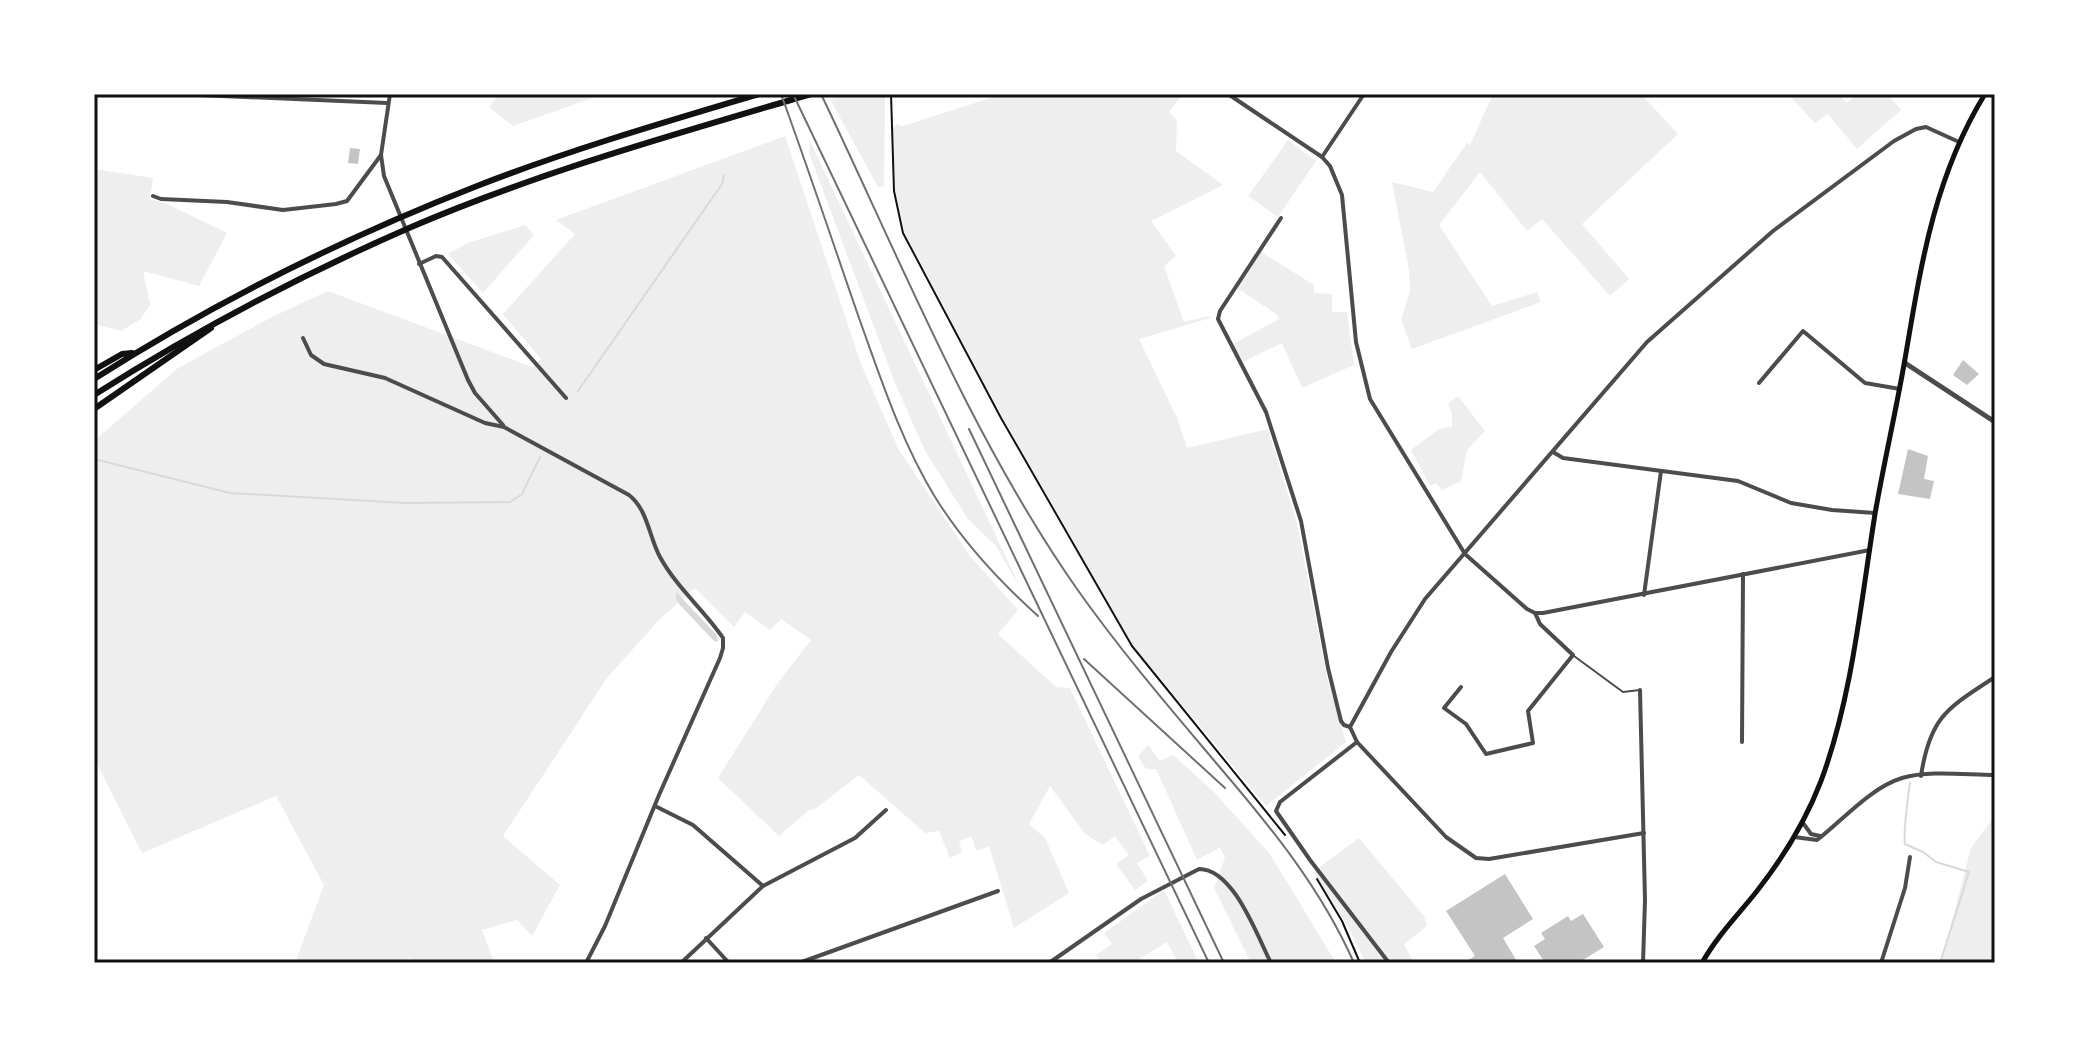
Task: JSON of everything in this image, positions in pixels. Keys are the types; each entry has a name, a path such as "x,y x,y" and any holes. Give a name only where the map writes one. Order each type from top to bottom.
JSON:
{"highway":[{"path":"94,395 219,320 410,228 537,179 811,94"},
{"path":"94,379 136,352 284,271 403,216 550,160 756,95"},
{"path":"94,409 203,335 219,320"},
{"path":"94,370 122,354 136,352"}],"main road":[{"path":"1702,963 1725,928 1771,873 1802,823 1821,781 1837,728 1932,213 1959,142 1985,94"}],"street":[{"path":"176,94 387,103"},
{"path":"390,94 381,155 389,193 468,380 504,427"},
{"path":"1228,94 1322,157 1330,166 1342,195 1356,342 1370,399 1465,554 1535,613 1540,624 1573,655 1528,711 1533,743 1486,754 1466,724 1444,708 1461,687"},
{"path":"1322,157 1364,94"},
{"path":"1350,727 1391,652 1425,599 1647,342 1773,231 1894,141 1926,127 1959,142"},
{"path":"153,196 283,210 336,204 347,201 381,155"},
{"path":"1281,218 1218,317 1266,412 1301,521 1341,721 1350,727 1357,742 1436,828 1476,858 1489,859 1644,833"},
{"path":"419,264 436,256 442,257 566,398"},
{"path":"1759,383 1803,331 1865,383 1900,389"},
{"path":"303,338 311,355 324,364 385,378 485,423 504,427 629,495 639,503 658,553 669,572 723,638 720,658 605,926 586,963"},
{"path":"1905,363 1995,422"},
{"path":"1553,452 1563,458 1738,481 1791,503 1875,513"},
{"path":"1644,595 1661,471"},
{"path":"1535,613 1644,595 1870,550"},
{"path":"1742,742 1743,574"},
{"path":"1921,776 1925,750 1941,716 1995,677"},
{"path":"1640,690 1645,900 1643,963"},
{"path":"1357,742 1280,802 1276,811 1389,963"},
{"path":"1794,837 1817,840 1879,790 1902,778 1995,775"},
{"path":"655,806 710,837 763,886"},
{"path":"681,963 763,886 855,838 886,810"},
{"path":"1802,823 1811,834 1822,835"},
{"path":"1881,963 1905,888 1910,857"},
{"path":"1049,963 1141,899 1199,869 1219,874 1234,891 1271,963"},
{"path":"799,963 998,891"},
{"path":"706,938 729,963"}],"lane":[{"path":"1573,655 1623,692 1640,690"}],"path":[{"path":"891,94 894,191 903,233 1001,418 1132,646 1266,810"},
{"path":"1324,890 1342,921 1360,963"}],"shaded area":[{"path":"499,94 604,94 513,126 489,107"},
{"path":"848,94 885,94 884,186 878,187 830,99"},
{"path":"1003,94 1183,94 1169,112 1177,121 1176,151 1223,185 1151,221 1176,256 1164,266 1184,322 1210,318 1139,339 1178,420 1187,448 1268,429 1297,523 1327,677 1346,742 1266,806 1133,645 1003,418 905,233 895,191 893,128 896,124 903,126"},
{"path":"1493,94 1641,94 1678,134 1582,224 1629,279 1610,296 1542,219 1527,231 1480,172 1439,225 1492,306 1537,292 1541,302 1412,349 1401,320 1410,291 1409,270 1392,182 1433,192 1467,143 1470,145"},
{"path":"1788,94 1839,94 1847,103 1858,94 1887,94 1901,110 1857,149 1828,114 1815,123"},
{"path":"785,136 861,364 899,450 970,556 1018,610 998,634 1056,687 1070,688 1150,856 1137,863 1148,881 1135,890 1116,864 1129,855 1115,836 1103,845 1085,834 1050,786 1029,824 1045,838 1069,893 1014,928 989,846 977,851 971,836 959,841 962,852 950,858 939,831 925,833 859,775 815,809 809,810 779,836 718,778 777,684 811,640 781,619 770,630 745,612 734,627 695,588 657,622 607,678 503,836 560,885 532,936 517,920 482,930 494,962 411,963 410,956 408,963 295,963 324,885 276,796 142,853 94,758 94,441 178,368 274,316 328,291 532,367 541,359 503,314 575,234 556,220"},
{"path":"1288,140 1316,161 1278,217 1248,196"},
{"path":"810,141 1021,589 995,545 968,519 925,451 895,383 809,153"},
{"path":"94,169 153,178 150,199 227,233 199,286 143,271 150,304 141,319 121,331 94,324"},
{"path":"525,225 534,235 483,293 448,254 468,243"},
{"path":"1261,252 1314,285 1314,293 1332,294 1332,312 1347,312 1354,365 1302,388 1282,343 1243,362 1233,344 1279,319 1237,288"},
{"path":"1458,396 1485,431 1467,450 1461,481 1442,490 1436,483 1430,486 1411,450 1439,429 1452,427 1448,403"},
{"path":"676,592 717,635 718,642 679,604"},
{"path":"1148,745 1160,761 1173,755 1213,791 1270,854 1336,963 1251,963 1214,888 1225,858 1220,847 1197,860 1156,769 1146,769 1138,756"},
{"path":"1995,815 1995,963 1941,963 1971,848"},
{"path":"1359,838 1424,916 1427,926 1404,944 1414,963 1366,963 1346,923 1313,872"},
{"path":"1164,890 1199,963 1178,963 1167,942 1137,963 1102,963 1096,955 1112,944 1104,933"}],"building":[{"path":"350,148 360,149 358,164 348,163"},
{"path":"1963,360 1979,374 1967,385 1953,375"},
{"path":"1908,449 1928,456 1924,479 1934,481 1930,499 1898,494"},
{"path":"1505,874 1533,919 1503,938 1518,963 1463,963 1475,956 1446,911"},
{"path":"1583,914 1604,947 1578,963 1545,963 1534,946 1545,939 1541,933 1568,916 1571,921"}],"waterway":[{"path":"578,391 722,184 724,175"},
{"path":"94,459 230,493 405,503 510,502 522,494 540,457"},
{"path":"1910,783 1905,844 1936,862 1969,872 1940,963"}],"railway":[{"path":"781,94 875,364 912,454 957,530 996,575 1038,616"},
{"path":"793,94 1209,963"},
{"path":"821,94 939,347 1004,472 1039,531 1110,634 1293,859 1326,909 1354,963"},
{"path":"969,429 1224,963"},
{"path":"1084,659 1225,788"}]}
